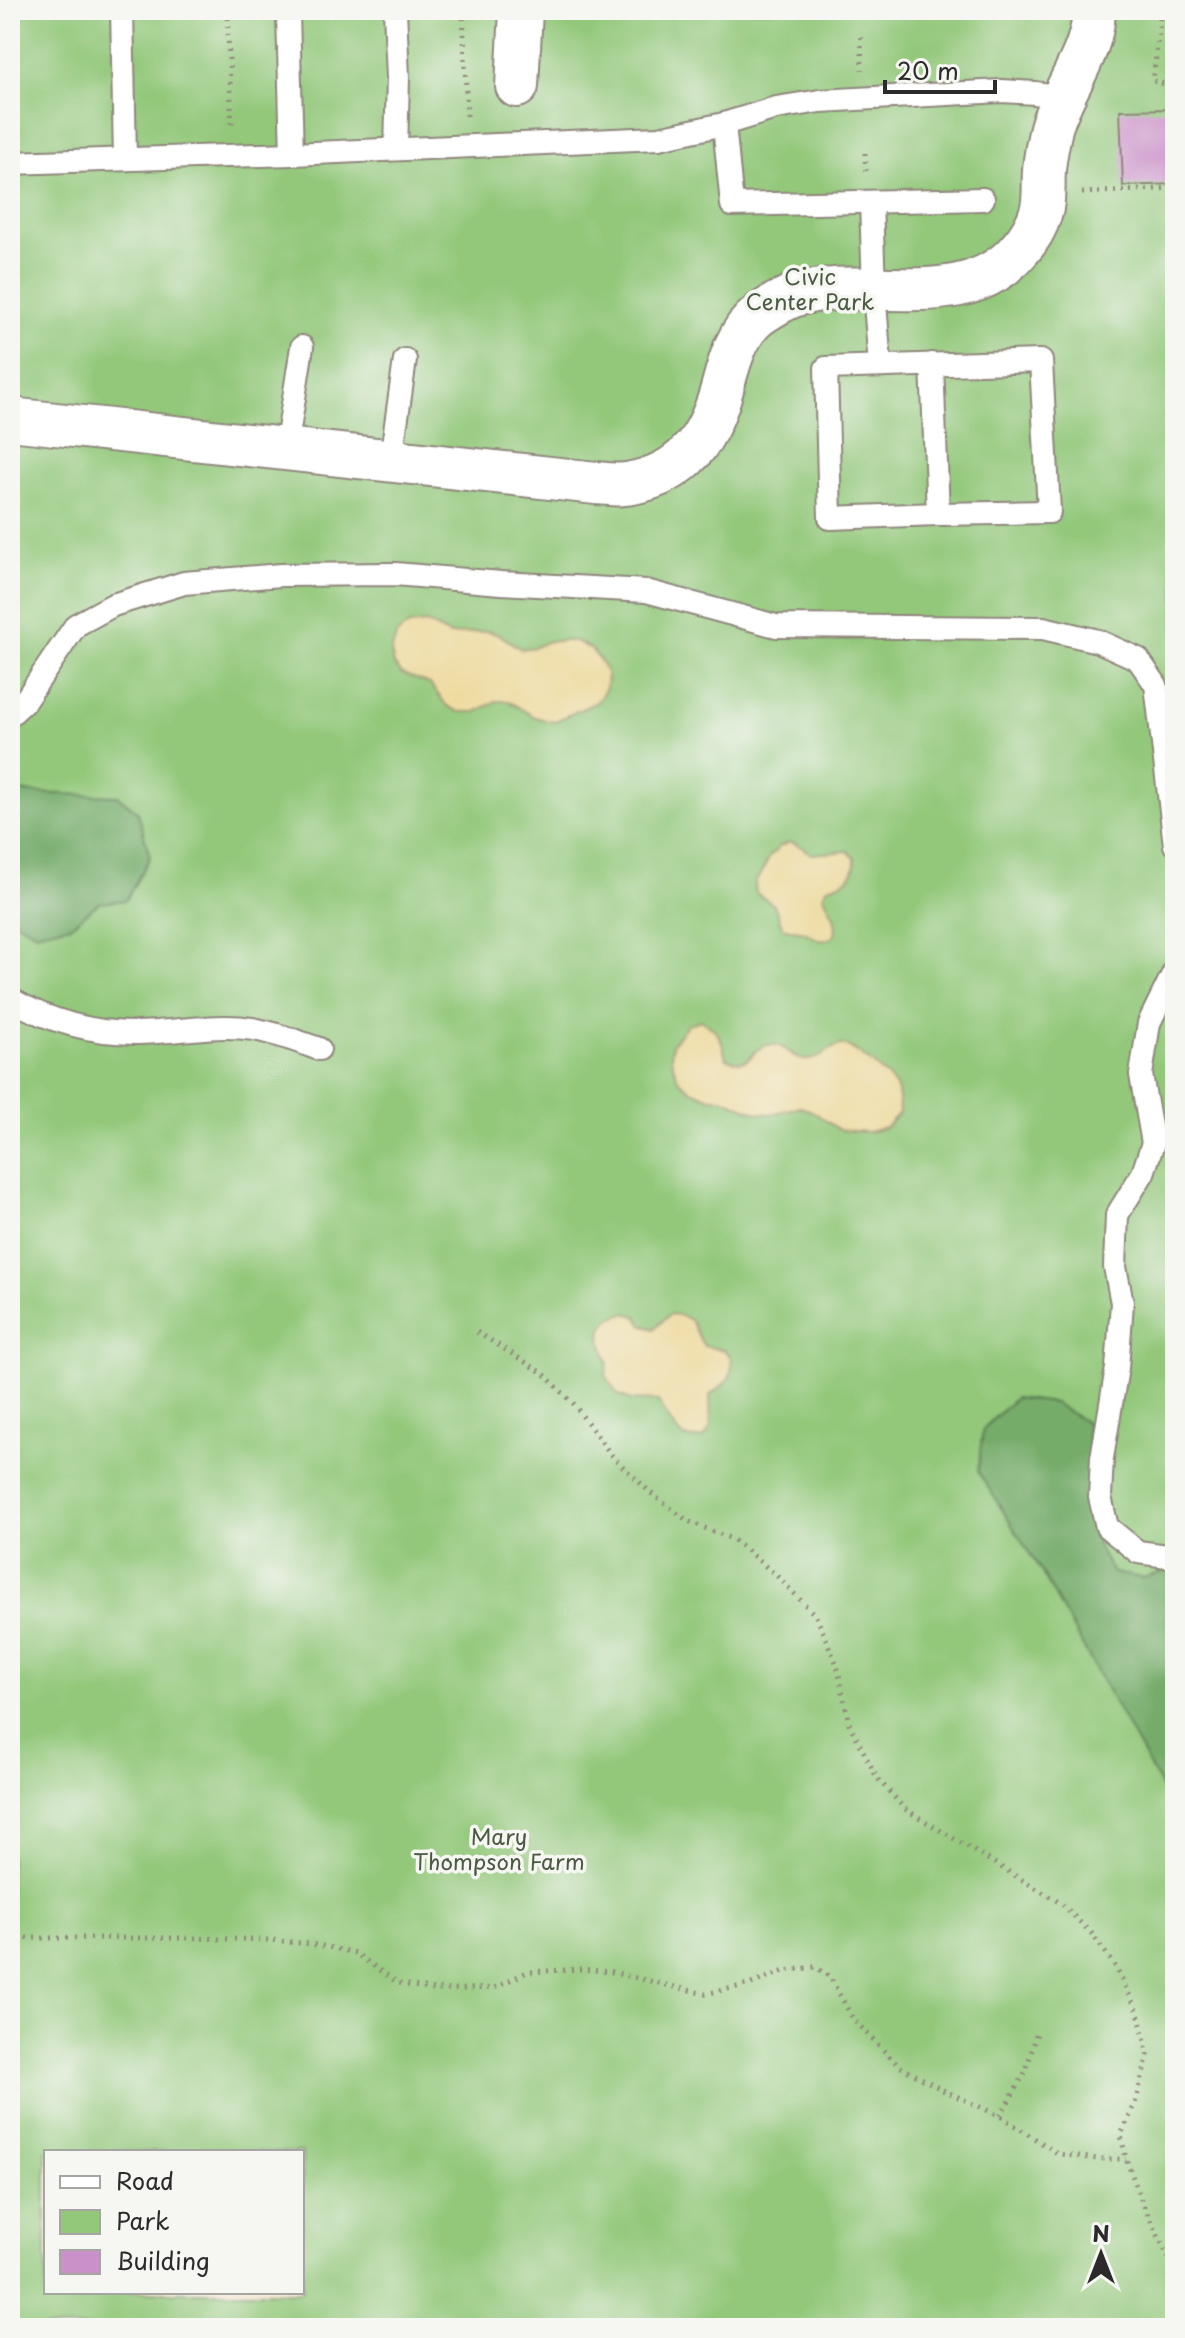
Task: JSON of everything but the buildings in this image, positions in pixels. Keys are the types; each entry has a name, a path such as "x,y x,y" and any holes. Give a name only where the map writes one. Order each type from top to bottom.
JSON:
{"street":[{"path":"521,10 527,62"},
{"path":"10,419 596,483 629,484 661,475 687,458 702,439 715,414 729,361 740,337 755,319 773,305 796,295 825,290 956,286 987,275 1011,260 1028,240 1041,212 1047,148 1062,97 1086,54 1094,27 1094,10"}],"lane":[{"path":"122,10 125,159"},
{"path":"395,10 398,78 396,149"},
{"path":"282,12 288,14 292,154"},
{"path":"10,163 659,138 724,124 776,108 834,99 1002,91 1062,97"},
{"path":"724,124 732,205 983,199"},
{"path":"871,202 880,366"},
{"path":"286,449 302,347"},
{"path":"391,460 405,360"},
{"path":"1041,361 1049,512 830,518 826,368 932,364 1041,361"},
{"path":"932,364 938,514"},
{"path":"10,715 24,702 76,625 113,605 184,583 281,575 395,574 646,591 776,626 1043,628 1098,641 1138,659 1156,685 1175,845"},
{"path":"1175,970 1149,1023 1141,1075 1153,1143 1143,1173 1117,1215 1115,1267 1122,1303 1117,1368 1102,1458 1100,1497 1107,1527 1138,1552 1175,1557"},
{"path":"10,999 33,1012 76,1027 135,1033 193,1028 251,1029 294,1039 319,1049"}],"path":[{"path":"463,10 467,123"},
{"path":"1161,10 1153,81 1175,87"},
{"path":"234,156 229,97 228,14 282,12"},
{"path":"861,37 861,58"},
{"path":"1080,193 1175,188"},
{"path":"477,1332 543,1373 573,1403 612,1456 653,1495 688,1521 734,1540 776,1575 816,1616 837,1665 849,1723 877,1778 905,1809 1062,1904 1092,1934 1115,1966 1138,2012 1148,2055 1135,2104 1121,2135 1126,2159 1142,2202 1175,2271"},
{"path":"10,1938 207,1938 319,1945 355,1953 398,1983 434,1990 494,1988 527,1972 581,1969 611,1972 705,1994 751,1984 784,1971 815,1967 830,1977 853,2019 899,2066 1000,2116 1059,2154 1126,2159"},
{"path":"1000,2116 1026,2071 1037,2032"}],"green space":[{"path":"10,10 1175,10 1175,2328 10,2328"},
{"path":"10,789 31,793 118,796 138,812 150,857 126,900 99,903 71,925 36,933 18,923 10,913"},
{"path":"1015,1398 1054,1403 1087,1423 1088,1505 1098,1548 1113,1573 1143,1578 1175,1568 1175,1812 1042,1573 978,1471 983,1429"}],"sand":[{"path":"426,623 450,635 488,631 521,649 549,641 576,641 591,649 600,660 607,674 606,688 597,702 553,722 535,717 508,701 496,701 476,712 459,712 447,706 430,684 402,674 394,665 391,652 397,634 409,625"},
{"path":"791,842 811,854 848,851 855,858 851,875 828,887 823,895 835,923 835,935 826,940 783,928 774,905 756,893 755,883 771,855 780,846"},
{"path":"701,1020 719,1036 726,1058 736,1061 747,1060 761,1047 768,1045 778,1045 807,1060 836,1046 846,1046 871,1062 894,1084 898,1092 899,1113 886,1127 869,1132 839,1130 812,1111 800,1107 771,1114 758,1113 692,1090 678,1079 671,1059 672,1044 688,1024"},
{"path":"625,1313 637,1316 642,1324 654,1329 670,1314 686,1317 704,1346 724,1350 731,1357 730,1377 710,1395 711,1426 705,1437 695,1439 681,1435 658,1401 631,1400 617,1394 606,1375 608,1362 601,1339 602,1329 610,1318"}],"park label":[{"name":"Civic Center Park","path":"810,290"},
{"name":"Mary Thompson Farm","path":"499,1850"}]}
